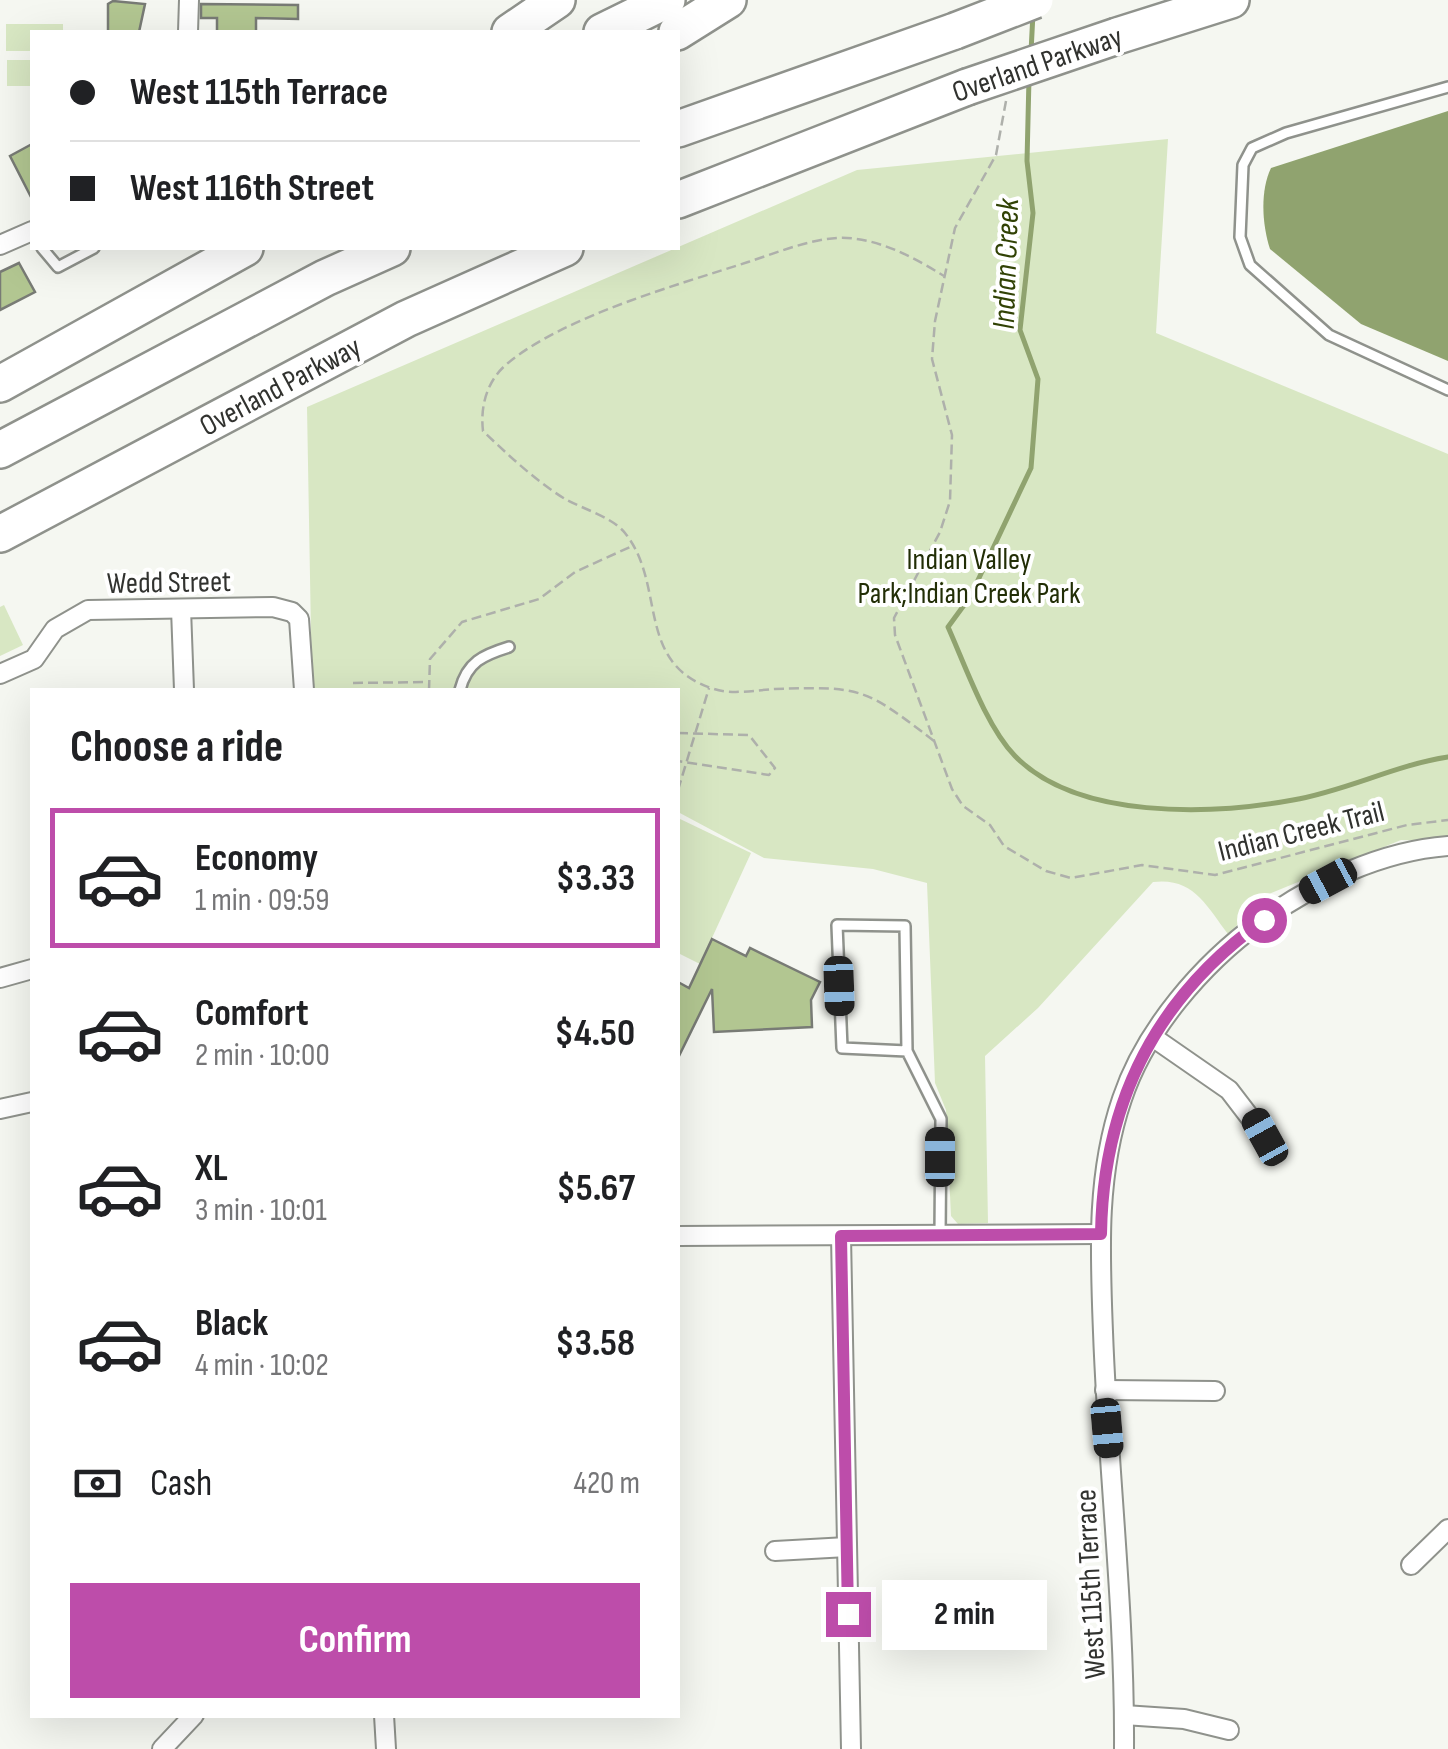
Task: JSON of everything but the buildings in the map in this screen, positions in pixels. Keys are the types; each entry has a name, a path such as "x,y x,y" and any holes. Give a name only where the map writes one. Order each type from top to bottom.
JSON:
{"highway":[{"path":"513,30 556,0"},
{"path":"680,30 728,0"},
{"name":"Overland Parkway","path":"680,128 1035,0"},
{"name":"Overland Parkway","path":"680,199 967,87 1231,0"},
{"path":"606,30 654,5"},
{"path":"88,335 207,250"},
{"path":"0,384 242,250"},
{"path":"326,278 360,250"},
{"path":"0,450 326,278 388,250"},
{"name":"Overland Parkway","path":"0,534 406,320 561,250"}],"street":[{"path":"188,30 189,0"},
{"path":"0,246 30,233"},
{"name":"Wedd Street","path":"0,674 34,660 55,628 88,610 273,608 292,612 299,619 304,688"},
{"path":"181,609 184,688"},
{"name":"West 115th Terrace","path":"1124,1749 1123,1635 1105,1390 1101,1234 1111,1134 1133,1072 1185,992 1244,933 1282,906 1351,872 1420,850 1448,846"},
{"path":"0,978 30,970"},
{"path":"1154,1038 1229,1090 1265,1137"},
{"path":"0,1108 30,1102"},
{"path":"680,1236 1101,1234"},
{"path":"841,1236 851,1749"},
{"path":"1105,1390 1215,1391"},
{"path":"1411,1564 1448,1529"},
{"path":"776,1551 847,1547"},
{"name":"West 115th Terrace","path":"1124,1715 1184,1719 1229,1730"},
{"path":"162,1749 191,1718"},
{"path":"384,1718 386,1749"}],"lane":[{"path":"1448,87 1286,133 1252,148 1243,165 1240,237 1250,265 1329,335 1448,390"},
{"path":"44,250 58,267 90,250"},
{"path":"461,688 465,672 481,656 508,647"},
{"path":"907,1051 842,1048 837,925 905,926 907,1051 940,1118 940,1235"}],"path":[{"name":"Indian Creek Trail","path":"1006,94 996,155 960,215 932,359 952,434 950,501 932,548 894,618 895,635 962,806 990,825 1004,846 1046,871 1072,878 1142,865 1215,875 1406,825 1448,820"},
{"path":"934,741 870,694 845,687 734,690 709,686 668,661 624,531 562,497 483,432 481,411 489,387 506,364 550,336 657,292 810,243 838,238 866,241 905,254 945,277"},
{"path":"428,688 430,660 462,622 539,599 575,572 632,546"},
{"path":"352,683 427,682"},
{"path":"680,783 709,686"},
{"path":"680,733 749,735 775,768 770,775 754,775 680,762"}],"green space":[{"path":"6,24 63,24 63,30 30,30 30,51 6,51"},
{"path":"7,60 30,60 30,86 7,86"},
{"name":"Indian Valley Park;Indian Creek Park","path":"1168,139 1156,333 1448,454 1448,841 1401,840 1269,894 1228,934 1189,889 1153,882 1038,1008 985,1056 988,1223 958,1224 951,1216 946,1110 935,1083 927,883 873,869 764,858 680,813 680,688 312,688 307,407 671,250 680,250 680,246 857,170"},
{"path":"4,605 23,645 0,656 0,607"},
{"path":"680,819 751,853 700,964 680,954"}],"shaded area":[{"path":"1448,111 1448,361 1361,324 1270,249 1263,208 1271,168"}],"waterway":[{"name":"Indian Creek","path":"1031,52 1033,13"},
{"name":"Indian Creek","path":"1029,78 1027,161 1033,213 1020,330 1038,379 1031,468 970,597 948,627 995,729 1015,756 1041,777 1073,792 1146,808 1224,808 1293,800 1448,757"}],"route":[{"path":"848,1614 841,1236 1101,1234 1104,1168 1122,1096 1133,1072 1185,992 1211,963 1264,920"}]}
